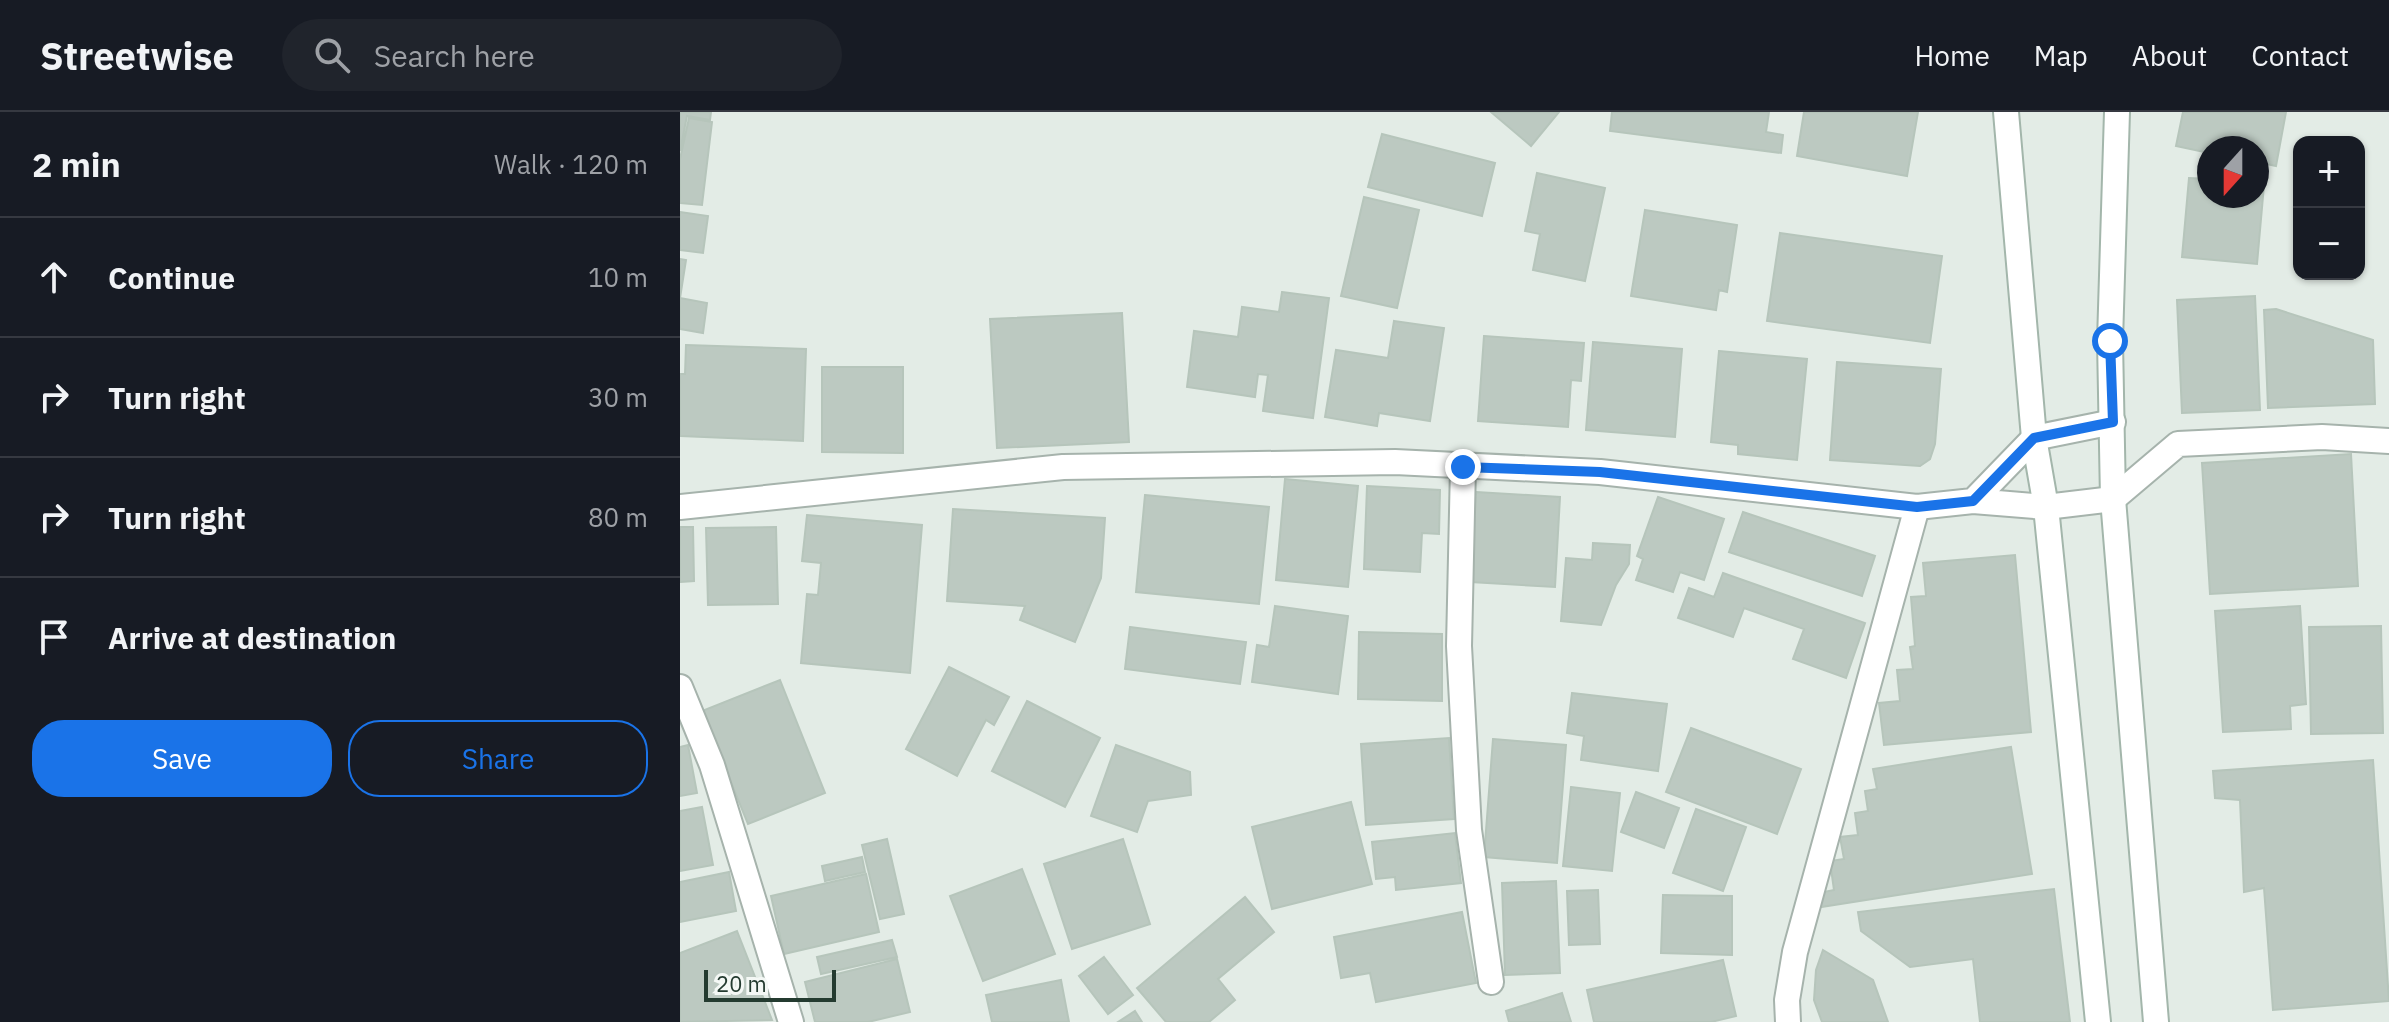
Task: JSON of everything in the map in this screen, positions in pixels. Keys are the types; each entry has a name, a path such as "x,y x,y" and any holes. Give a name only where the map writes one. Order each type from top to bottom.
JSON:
{"street":[{"path":"2006,112 2034,438 2046,507 2098,1022"},
{"path":"2117,112 2110,341 2113,499 2156,1022"},
{"path":"1973,501 2034,438 2113,422"},
{"path":"680,507 1063,467 1395,462 1600,472 1917,507 1973,501 2046,507 2113,499 2178,444 2322,437 2389,441"},
{"path":"1463,467 1459,662 1469,830 1491,982"},
{"path":"1788,1022 1787,1000 1795,952 1917,507"},
{"path":"680,687 712,765 791,1022"}],"building":[{"path":"680,112 711,112 710,120 687,116 680,151"},
{"path":"1491,112 1559,112 1531,146"},
{"path":"1612,112 1769,112 1766,132 1783,135 1781,153 1610,131"},
{"path":"1804,112 1918,112 1907,176 1797,156"},
{"path":"2183,112 2286,112 2276,166 2269,165 2269,136 2197,136 2197,150 2176,146"},
{"path":"689,118 712,122 702,205 680,203 680,159"},
{"path":"1382,134 1495,163 1482,216 1368,187"},
{"path":"1537,173 1605,188 1585,281 1533,270 1540,234 1525,231"},
{"path":"2189,178 2197,178 2197,208 2262,208 2257,264 2182,257"},
{"path":"1364,197 1419,210 1397,308 1341,296"},
{"path":"1645,210 1737,225 1727,292 1719,290 1716,310 1631,296"},
{"path":"680,212 708,216 703,253 680,250"},
{"path":"1780,233 1942,256 1930,343 1767,321"},
{"path":"680,259 686,260 680,298"},
{"path":"1282,292 1329,298 1313,418 1263,411 1268,375 1258,374 1255,397 1187,387 1194,331 1238,337 1242,307 1279,312"},
{"path":"2255,296 2260,410 2182,413 2177,300"},
{"path":"680,298 707,303 703,333 680,329"},
{"path":"2276,309 2373,340 2375,404 2268,408 2264,310"},
{"path":"1122,313 1129,442 997,448 990,319"},
{"path":"1394,321 1444,328 1430,421 1379,413 1377,426 1325,417 1336,350 1388,358"},
{"path":"1484,336 1584,343 1581,381 1571,380 1568,427 1478,421"},
{"path":"1593,342 1682,349 1675,437 1586,430"},
{"path":"686,345 806,349 803,441 680,436 680,374 685,374"},
{"path":"1719,351 1807,359 1797,460 1738,454 1738,445 1711,442"},
{"path":"1837,362 1941,369 1935,444 1930,459 1920,466 1830,460"},
{"path":"822,367 903,367 903,453 822,452"},
{"path":"2351,454 2358,586 2210,594 2202,463"},
{"path":"1285,479 1358,486 1348,587 1276,580"},
{"path":"1367,486 1440,490 1439,534 1422,533 1420,572 1364,569"},
{"path":"1476,492 1560,497 1555,587 1471,582"},
{"path":"1145,495 1269,507 1259,604 1136,592"},
{"path":"1658,497 1724,519 1704,580 1680,572 1673,592 1636,580 1643,559 1637,556"},
{"path":"953,509 1105,518 1101,578 1075,642 1020,620 1025,606 947,601"},
{"path":"1743,512 1875,556 1862,596 1729,552"},
{"path":"807,515 922,525 910,673 801,663 807,594 818,595 821,563 802,561"},
{"path":"680,527 693,527 694,581 680,582"},
{"path":"776,527 778,604 708,605 706,528"},
{"path":"1593,543 1630,545 1629,564 1616,585 1601,625 1561,621 1566,558 1592,560"},
{"path":"2015,555 2031,732 1884,745 1879,703 1900,701 1897,670 1913,669 1910,647 1915,646 1911,597 1926,596 1923,563"},
{"path":"1723,573 1865,623 1846,678 1793,659 1804,629 1744,608 1733,637 1678,618 1689,588 1714,597"},
{"path":"1275,606 1348,616 1338,694 1252,682 1257,645 1269,647"},
{"path":"2300,606 2306,704 2290,706 2291,729 2223,732 2215,611"},
{"path":"2381,626 2383,733 2311,734 2309,627"},
{"path":"1130,627 1246,642 1240,684 1125,669"},
{"path":"1359,632 1442,634 1442,701 1358,699"},
{"path":"949,667 1009,697 994,725 986,720 957,776 906,749"},
{"path":"780,680 825,793 748,824 702,711"},
{"path":"1572,693 1667,704 1658,771 1581,760 1584,736 1567,733"},
{"path":"1027,701 1100,738 1065,807 992,771"},
{"path":"1691,728 1801,769 1777,834 1666,792"},
{"path":"1449,738 1454,819 1366,825 1361,744"},
{"path":"1493,739 1566,745 1557,863 1484,857"},
{"path":"688,745 697,793 680,796 680,747"},
{"path":"1116,745 1190,772 1191,795 1148,801 1137,832 1091,816"},
{"path":"2011,747 2032,874 1821,907 1819,893 1834,890 1830,861 1844,859 1840,837 1858,835 1855,813 1868,811 1865,791 1877,789 1873,769"},
{"path":"2373,760 2389,1001 2273,1010 2264,888 2244,892 2240,800 2215,798 2213,771"},
{"path":"1571,787 1620,793 1612,871 1563,866"},
{"path":"1636,792 1679,808 1664,848 1621,832"},
{"path":"1351,802 1372,884 1272,909 1252,827"},
{"path":"702,807 713,865 680,871 680,811"},
{"path":"1696,809 1746,827 1723,891 1673,873"},
{"path":"1455,833 1461,883 1396,890 1395,877 1376,879 1372,842"},
{"path":"887,839 904,914 880,919 862,845"},
{"path":"1123,839 1150,924 1072,949 1044,864"},
{"path":"862,857 865,872 825,881 822,866"},
{"path":"1022,869 1055,954 983,981 950,896"},
{"path":"729,872 736,911 680,922 680,882"},
{"path":"866,874 879,932 784,954 771,896"},
{"path":"1556,881 1560,973 1505,975 1502,883"},
{"path":"2054,889 2070,1022 1980,1022 1973,959 1910,967 1861,931 1858,912"},
{"path":"1598,890 1600,944 1569,945 1567,891"},
{"path":"1663,895 1732,896 1732,955 1661,953"},
{"path":"1245,897 1274,932 1218,979 1235,1000 1209,1022 1166,1022 1137,988"},
{"path":"1462,912 1476,983 1376,1002 1370,973 1341,978 1334,937"},
{"path":"737,931 772,1020 680,1022 680,953"},
{"path":"892,940 897,957 821,974 817,957"},
{"path":"1823,950 1873,980 1888,1022 1822,1022 1814,1000 1816,970"},
{"path":"1104,957 1133,995 1108,1014 1079,976"},
{"path":"897,959 910,1012 868,1022 815,1022 805,982"},
{"path":"1723,960 1736,1016 1711,1022 1594,1022 1587,990"},
{"path":"1061,980 1069,1022 992,1022 986,995"},
{"path":"1562,993 1571,1022 1509,1022 1506,1011"},
{"path":"1135,1011 1142,1022 1118,1022"}],"route":[{"path":"1463,467 1600,472 1917,507 1973,501 2034,438 2113,422 2110,341"}]}
